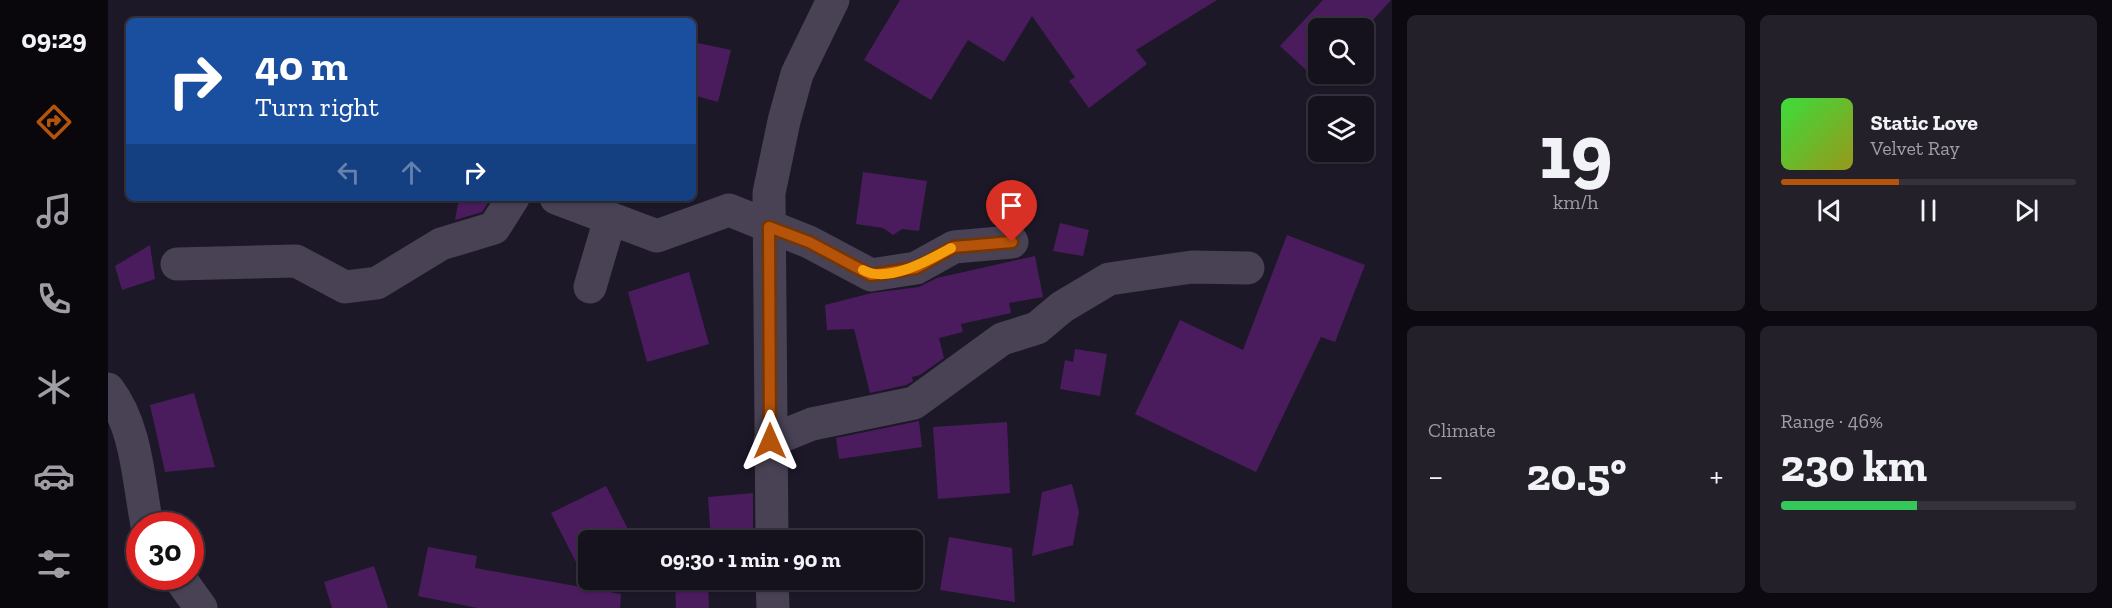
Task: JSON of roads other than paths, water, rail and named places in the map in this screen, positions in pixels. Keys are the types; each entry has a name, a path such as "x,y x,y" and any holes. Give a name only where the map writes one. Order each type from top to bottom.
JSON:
{"street":[{"path":"772,530 769,193 797,74 834,0"},
{"path":"177,264 296,261 345,287 377,283 441,244 494,228 511,201"},
{"path":"564,201 657,236 729,210 809,242 871,275 916,268 954,247 1012,242"},
{"path":"590,287 609,219"},
{"path":"770,441 812,424 914,403 1002,339 1038,328 1062,307 1109,279 1192,267 1248,268"},
{"path":"108,389 120,404 135,449 145,512"},
{"path":"188,590 201,608"},
{"path":"772,590 773,608"}]}
